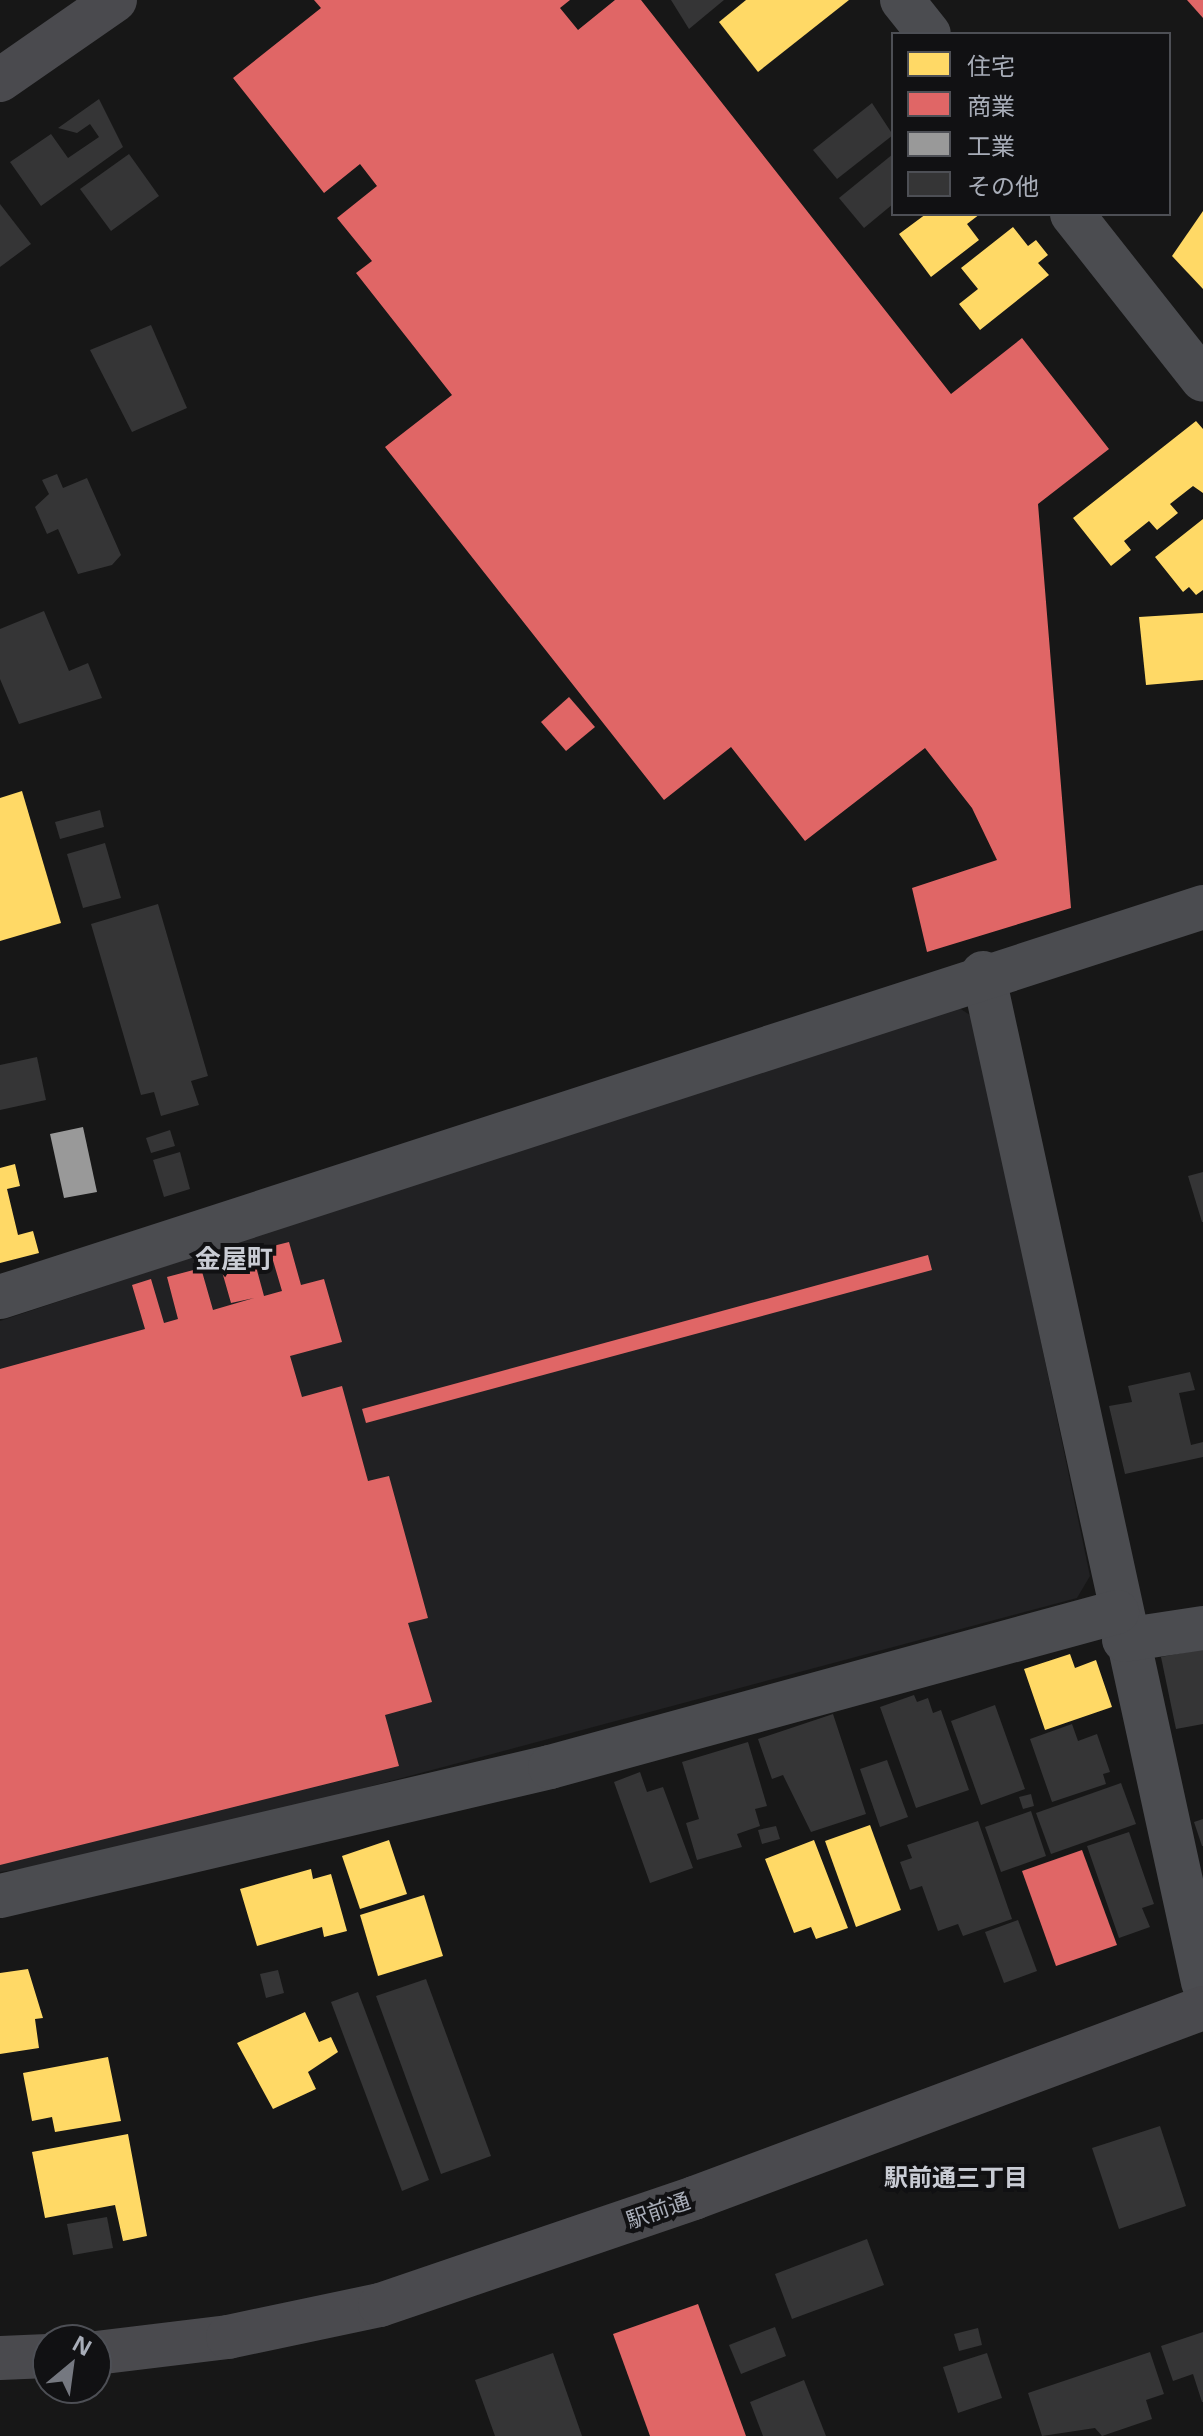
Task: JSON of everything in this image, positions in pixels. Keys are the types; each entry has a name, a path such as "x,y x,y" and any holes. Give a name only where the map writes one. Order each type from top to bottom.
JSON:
{"street":[{"path":"0,80 115,0"},
{"path":"902,0 927,32"},
{"path":"1074,216 1203,380"},
{"path":"0,1297 983,973 1203,907"},
{"path":"983,973 1120,1626 1203,1982"},
{"path":"0,1896 550,1767 1120,1626 1203,1628"},
{"name":"駅前通","path":"112,2351 228,2337 380,2305 694,2198 1203,2008"},
{"path":"0,2358 32,2357"}],"shaded area":[{"path":"953,1004 973,1017 1090,1576 1077,1598 113,1855 0,1872 0,1321"}],"building: 住宅":[{"path":"746,0 849,0 758,72 719,22"},
{"path":"1203,211 1203,289 1172,256"},
{"path":"923,216 977,216 967,224 979,240 931,277 899,234"},
{"path":"1013,227 1028,246 1036,240 1048,255 1038,263 1049,275 980,330 959,304 978,289 961,268"},
{"path":"1196,421 1203,429 1203,493 1193,486 1170,504 1178,513 1157,530 1149,521 1124,541 1131,550 1111,566 1073,518"},
{"path":"1203,519 1203,590 1196,595 1189,587 1183,592 1155,557"},
{"path":"1203,613 1203,680 1146,685 1139,617"},
{"path":"22,791 61,923 0,941 0,798"},
{"path":"15,1164 20,1186 7,1189 18,1235 33,1231 39,1253 0,1263 0,1168"},
{"path":"1070,1654 1075,1668 1096,1660 1112,1707 1045,1730 1024,1669"},
{"path":"870,1825 901,1910 856,1927 825,1841"},
{"path":"389,1840 407,1894 360,1909 342,1856"},
{"path":"814,1840 848,1928 816,1939 811,1927 794,1933 765,1859"},
{"path":"311,1869 313,1879 331,1874 347,1931 324,1937 322,1927 257,1946 240,1889"},
{"path":"424,1895 443,1956 378,1976 360,1915"},
{"path":"28,1969 43,2018 35,2019 39,2048 0,2054 0,1973"},
{"path":"305,2012 319,2042 331,2037 338,2052 308,2072 316,2089 273,2109 237,2043"},
{"path":"108,2057 121,2121 55,2132 52,2117 32,2121 23,2073"},
{"path":"128,2134 147,2236 123,2241 115,2205 45,2218 32,2152"}],"building: 商業":[{"path":"314,0 570,0 560,8 578,30 615,0 641,0 951,394 1022,338 1109,449 1038,504 1071,908 927,952 912,888 997,860 972,808 925,748 805,841 731,747 664,800 385,447 452,395 356,273 372,261 337,218 377,186 360,164 324,193 233,78 321,8"},
{"path":"1187,0 1203,0 1203,18"},
{"path":"569,697 595,727 566,751 541,722"},
{"path":"289,1242 301,1285 324,1279 342,1342 290,1356 302,1397 342,1386 368,1481 389,1476 428,1618 408,1623 432,1702 385,1715 399,1766 0,1865 0,1369 145,1329 132,1285 151,1279 164,1323 178,1319 167,1277 201,1268 213,1310 254,1298 231,1303 219,1261 252,1252 264,1296 282,1291 269,1247"},
{"path":"928,1255 932,1270 366,1423 362,1409"},
{"path":"1082,1850 1117,1945 1056,1966 1022,1871"},
{"path":"698,2304 746,2436 650,2436 613,2334"}],"building: 工業":[{"path":"83,1127 97,1192 64,1198 50,1134"}],"building: その他":[{"path":"671,0 724,0 689,29"},
{"path":"99,99 123,147 41,206 10,162 51,134 68,158 99,137 90,124 77,133 58,128"},
{"path":"872,103 891,132 891,137 837,179 813,150"},
{"path":"129,154 159,196 111,231 80,189"},
{"path":"891,156 891,206 864,228 839,198"},
{"path":"0,204 31,244 0,267"},
{"path":"151,325 187,408 132,432 90,350"},
{"path":"57,474 63,488 87,478 121,555 112,565 78,574 58,529 47,534 35,507 49,494 42,480"},
{"path":"44,611 69,671 88,663 102,698 19,724 0,679 0,629"},
{"path":"100,810 104,827 60,839 55,822"},
{"path":"105,843 121,898 83,908 67,854"},
{"path":"158,904 208,1076 191,1081 199,1105 161,1116 154,1092 141,1095 91,924"},
{"path":"37,1057 46,1100 0,1110 0,1065"},
{"path":"170,1130 175,1146 151,1153 146,1138"},
{"path":"180,1152 190,1189 164,1197 153,1160"},
{"path":"1203,1172 1203,1222 1202,1222 1188,1176"},
{"path":"1190,1372 1195,1390 1179,1393 1191,1445 1203,1442 1203,1457 1125,1474 1109,1406 1132,1402 1128,1386"},
{"path":"1203,1649 1203,1724 1176,1729 1161,1657"},
{"path":"914,1695 917,1702 928,1698 933,1713 941,1710 969,1790 916,1808 880,1707"},
{"path":"995,1705 1025,1789 981,1805 951,1721"},
{"path":"833,1714 866,1814 811,1832 783,1775 772,1779 758,1739"},
{"path":"1072,1724 1078,1741 1097,1734 1110,1772 1103,1774 1106,1784 1052,1802 1030,1739"},
{"path":"748,1742 767,1806 755,1809 760,1826 737,1834 742,1847 697,1860 686,1823 699,1819 682,1762"},
{"path":"887,1760 908,1817 880,1827 860,1769"},
{"path":"640,1772 647,1792 663,1787 693,1868 650,1883 614,1782"},
{"path":"1121,1783 1136,1824 1051,1854 1036,1813"},
{"path":"1031,1794 1034,1806 1023,1809 1019,1797"},
{"path":"1031,1811 1046,1856 1001,1872 985,1827"},
{"path":"1203,1819 1203,1846 1202,1846 1194,1822"},
{"path":"978,1821 1012,1919 963,1936 958,1924 938,1931 922,1886 910,1890 900,1862 912,1858 907,1845"},
{"path":"776,1826 780,1839 762,1844 758,1830"},
{"path":"1129,1832 1154,1904 1142,1908 1150,1927 1119,1938 1087,1846"},
{"path":"1018,1920 1037,1971 1004,1983 985,1932"},
{"path":"278,1970 284,1993 266,1998 260,1974"},
{"path":"426,1979 491,2156 441,2174 376,1996"},
{"path":"358,1992 429,2180 402,2191 331,2002"},
{"path":"1160,2126 1186,2206 1119,2229 1092,2148"},
{"path":"107,2217 113,2248 73,2255 67,2224"},
{"path":"867,2239 884,2285 792,2319 775,2274"},
{"path":"775,2327 786,2356 741,2374 729,2345"},
{"path":"978,2328 982,2345 959,2351 954,2334"},
{"path":"1203,2332 1202,2402 1193,2374 1173,2381 1161,2346"},
{"path":"1150,2352 1164,2394 1146,2400 1152,2419 1102,2436 1095,2428 1042,2436 1028,2393"},
{"path":"553,2353 582,2436 495,2436 475,2380"},
{"path":"987,2353 1002,2398 958,2413 943,2367"},
{"path":"804,2380 826,2436 763,2436 750,2402"}],"district":[{"name":"金屋町","path":"234,1259"},
{"name":"駅前通三丁目","path":"956,2177"}]}
